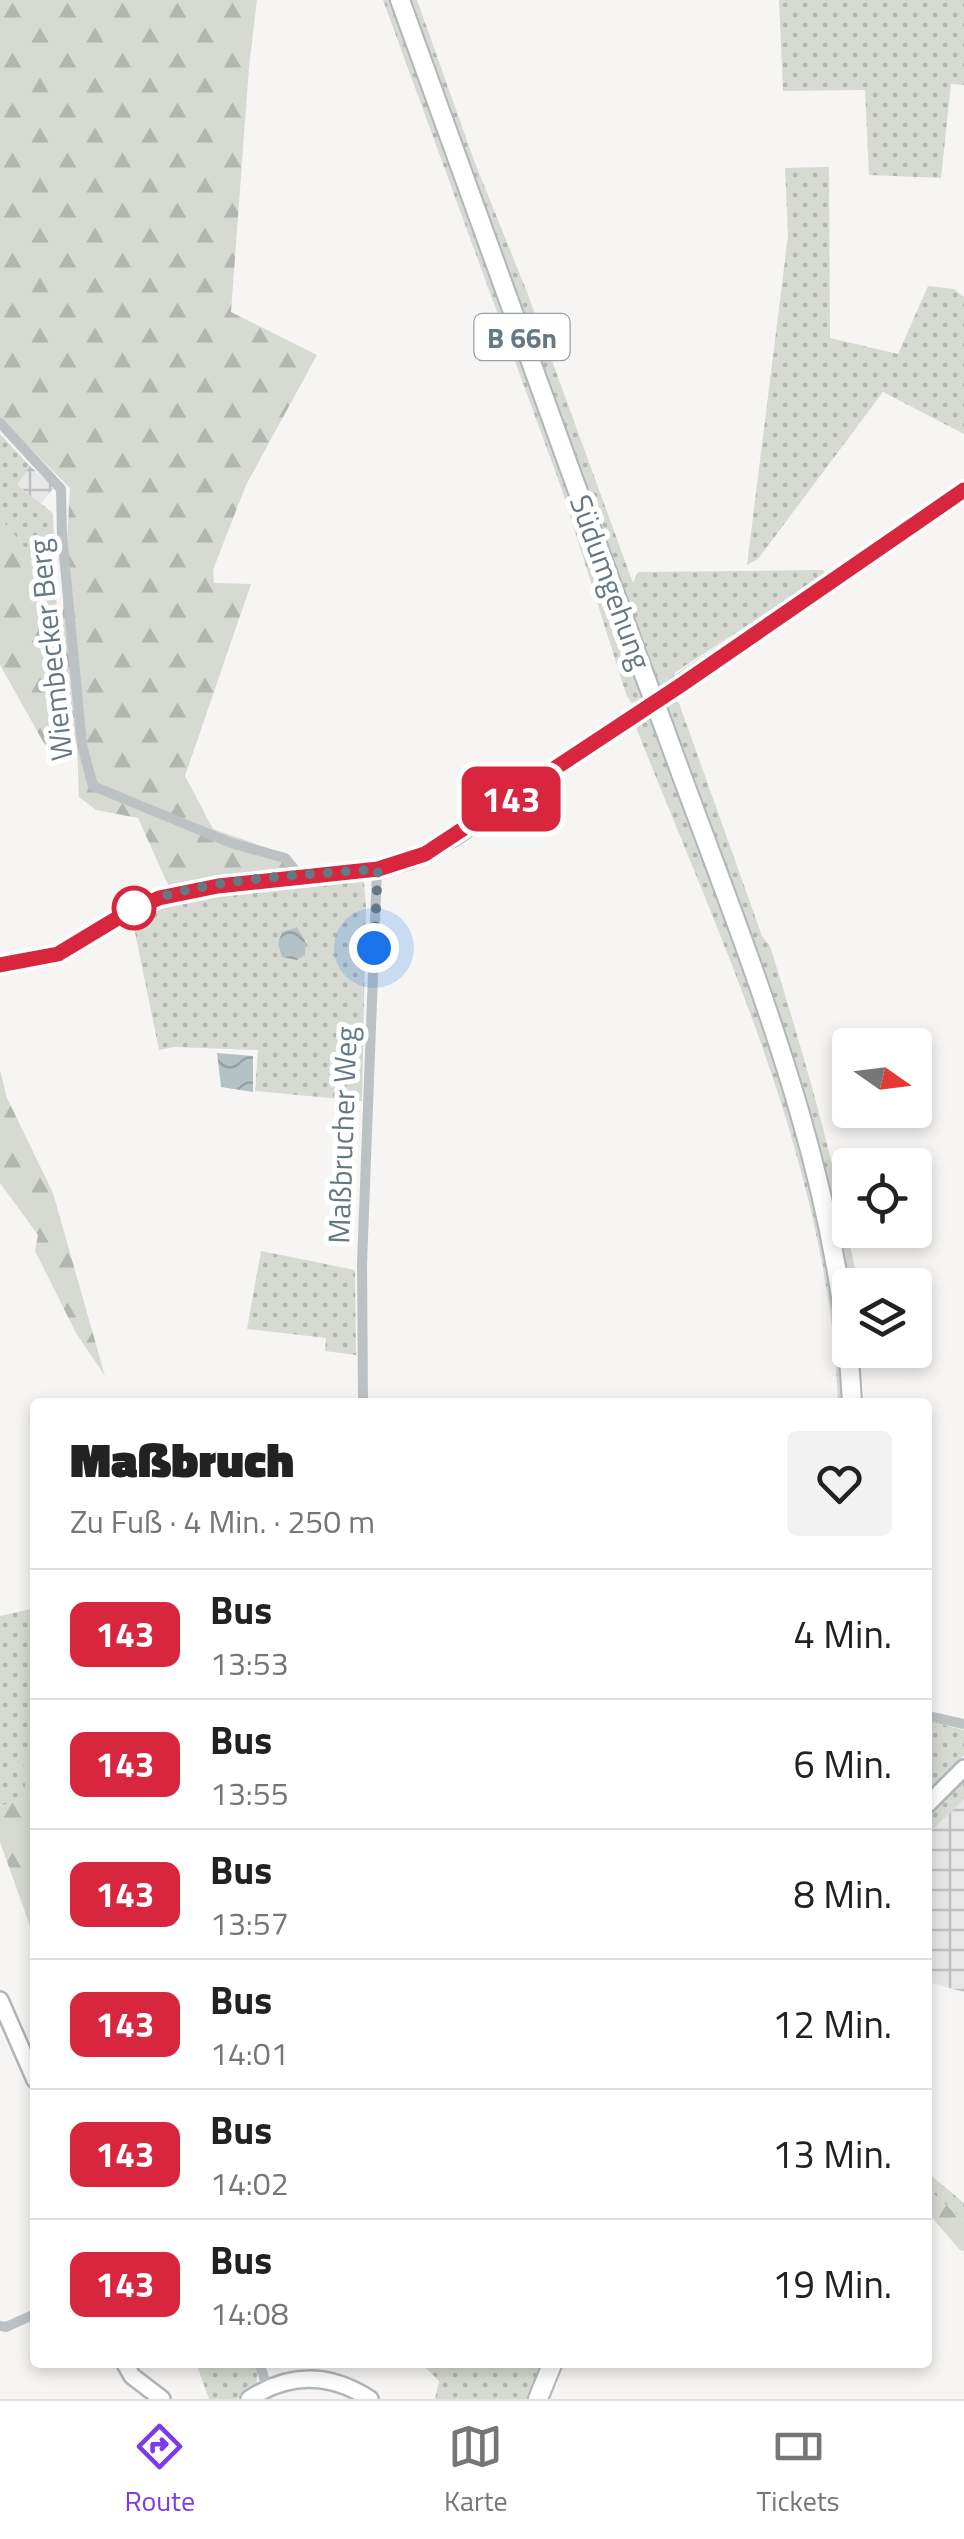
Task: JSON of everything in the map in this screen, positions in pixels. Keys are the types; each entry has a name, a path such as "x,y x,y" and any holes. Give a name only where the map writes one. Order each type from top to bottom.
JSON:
{"main road":[{"name":"Südumgehung","path":"400,0 764,1006 808,1139 838,1272 852,1398"},
{"path":"538,2399 551,2368"}],"street":[{"name":"Wiembecker Berg","path":"0,423 61,489 82,745 93,786 231,844 285,858 300,876"},
{"path":"0,965 58,954 159,898 218,886 378,869 411,860 453,838 964,490"},
{"name":"Maßbrucher Weg","path":"363,1398 362,1244 378,869"},
{"path":"932,1717 964,1724"},
{"path":"932,1800 964,1768"},
{"path":"0,2000 30,2069"},
{"path":"2,2330 30,2316"},
{"path":"127,2368 162,2399"},
{"path":"261,2368 267,2387"},
{"path":"249,2399 267,2387 314,2377 351,2386 370,2399"}],"shaded area":[{"path":"30,466 54,487 41,504 16,485"},
{"path":"964,1799 964,1992 932,1983 932,1830"}],"green space":[{"path":"0,0 257,0 231,312 317,355 246,485 213,570 214,583 251,584 185,776 213,829 290,856 292,867 169,887 138,818 96,810 79,797 77,744 45,745 0,665 0,518 29,552 42,624 61,642 70,488 0,418"},
{"path":"383,0 392,0 645,700 631,703 626,694 562,490"},
{"path":"410,0 417,0 633,583 638,572 823,570 826,574 674,673 673,680 659,690"},
{"path":"779,0 964,0 964,85 951,84 941,178 869,175 865,90 783,91"},
{"path":"829,167 830,338 898,354 928,286 954,289 964,297 964,434 883,392 758,559 747,565 788,236 785,168"},
{"path":"0,434 30,466 17,485 53,513 58,639 42,624 29,552 0,518"},
{"path":"675,700 679,703 762,936 770,946 830,1156 832,1204 772,997 665,706"},
{"path":"650,713 780,1081 825,1255 832,1298 832,1336 815,1227 792,1141 735,972 635,725"},
{"path":"354,875 364,882 366,906 362,1101 255,1091 258,1050 159,1050 132,918 175,899"},
{"path":"0,1070 7,1098 53,1193 105,1376 76,1333 35,1251 38,1235 0,1183"},
{"path":"841,1248 851,1248 855,1268 845,1268"},
{"path":"261,1251 355,1270 356,1355 325,1351 326,1338 247,1329"},
{"path":"835,1368 841,1368 845,1398 838,1398"},
{"path":"30,1609 30,1764 26,1798 0,1806 0,1616"},
{"path":"932,1722 964,1730 964,1755 932,1788"},
{"path":"22,1747 30,1747 30,1926 0,1842 0,1806 26,1798"},
{"path":"964,1781 964,1799 932,1830 932,1812"},
{"path":"932,2176 964,2203 964,2221 932,2193"},
{"path":"932,2193 964,2221 964,2251 932,2218"},
{"path":"198,2368 257,2368 256,2385 236,2399 209,2399"},
{"path":"426,2368 540,2368 528,2399 435,2399 439,2381"}],"water":[{"path":"297,927 305,941 305,955 297,960 282,957 278,944 282,932"},
{"path":"217,1053 253,1056 253,1092 221,1087"}],"bus line":[{"name":"143","path":"0,965 58,954 159,898 218,886 378,869 425,854 681,685 964,490"}],"route":[{"path":"134,908 159,898 218,886 378,869 374,948"}]}
